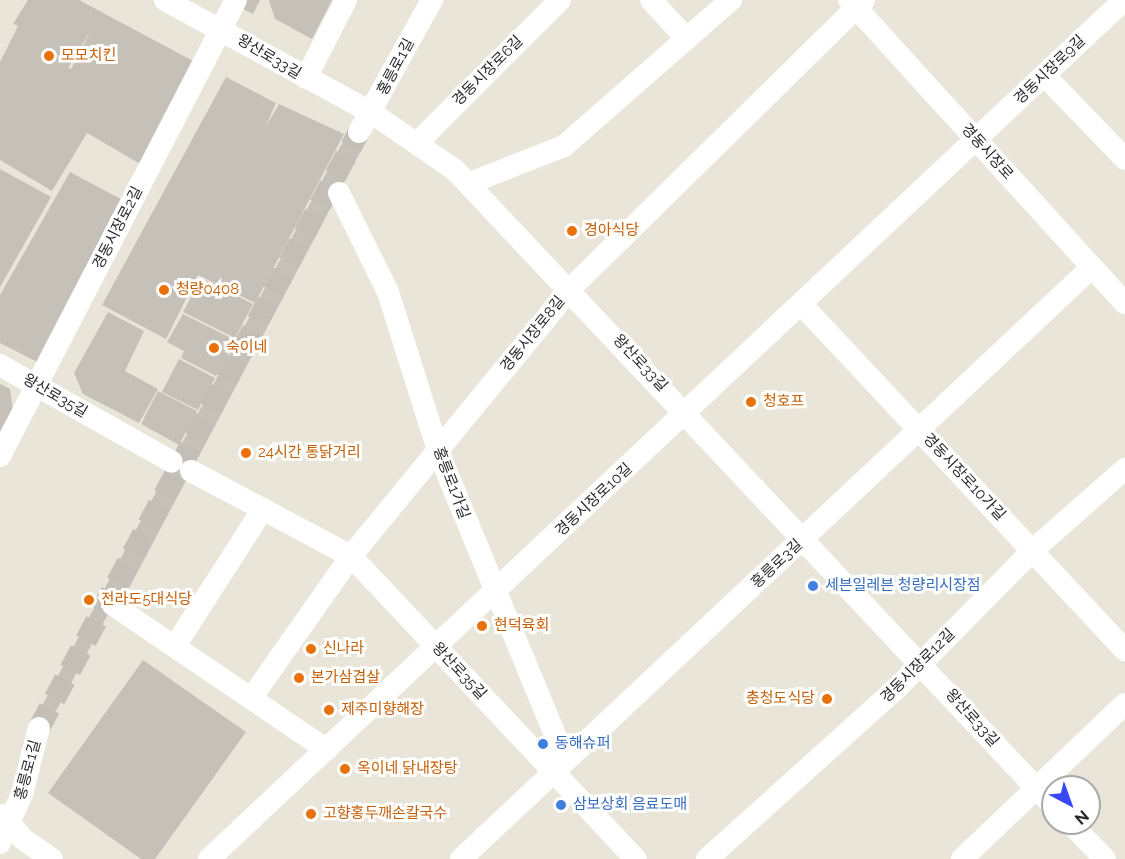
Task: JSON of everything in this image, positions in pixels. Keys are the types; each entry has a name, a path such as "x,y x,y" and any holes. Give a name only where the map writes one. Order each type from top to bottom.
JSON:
{"street":[{"name":"왕산로33길","path":"165,0 220,27 306,78 372,113 470,183 921,662 1041,793"},
{"name":"경동시장로2길","path":"0,456 236,0"},
{"path":"306,78 346,0"},
{"name":"홍릉로1길","path":"359,132 372,113 432,0"},
{"name":"경동시장로6길","path":"417,143 560,0"},
{"path":"651,0 687,39"},
{"path":"470,183 564,146 731,0"},
{"name":"경동시장로9길","path":"977,141 1124,0"},
{"name":"경동시장로","path":"856,2 977,141 1125,303"},
{"name":"경동시장로8길","path":"252,697 351,556 570,289 856,2"},
{"path":"1044,75 1125,159"},
{"name":"경동시장로10길","path":"209,859 977,141"},
{"name":"홍릉로1가길","path":"339,193 388,292 438,451 494,593 561,750 555,773"},
{"name":"홍릉로3길","path":"461,859 1092,267"},
{"name":"경동시장로10가길","path":"802,305 1125,650"},
{"name":"왕산로35길","path":"0,365 182,467 351,556 636,859"},
{"name":"경동시장로12길","path":"707,859 921,662 1033,550 1125,469"},
{"path":"175,646 263,509"},
{"path":"113,605 252,697 327,750"},
{"path":"962,859 1125,704"},
{"name":"홍릉로1길","path":"4,826 39,728"},
{"path":"4,826 52,859"},
{"path":"1082,835 1105,859"}],"building":[{"path":"28,0 79,0 195,62 142,165 87,133 52,191 0,160 0,62 18,26 13,24","holes":["91,30 71,69 68,68"]},
{"path":"225,0 260,0 253,14"},
{"path":"269,0 332,0 312,39 275,19"},
{"path":"226,77 276,103 265,128 279,104 344,134 255,303 198,275 166,339 102,305"},
{"path":"347,134 365,143 128,590 122,588 48,726 35,719"},
{"path":"0,169 51,197 0,287"},
{"path":"70,172 121,199 37,362 0,343 0,295"},
{"path":"201,278 253,304 235,338 183,312"},
{"path":"108,312 144,331 125,371 158,389 139,423 83,394 74,373"},
{"path":"183,314 235,340 216,376 181,358 184,351 167,342"},
{"path":"179,359 215,378 198,410 162,392"},
{"path":"0,384 10,389 13,410 0,434"},
{"path":"158,391 197,411 179,445 141,424"},
{"path":"143,660 246,732 155,859 141,859 48,793"}],"tunnel":[{"path":"39,728 359,132"}],"place":[{"name":"모모치킨","path":"49,56"},
{"name":"경아식당","path":"572,231"},
{"name":"청량0408","path":"164,290"},
{"name":"숙이네","path":"214,348"},
{"name":"청호프","path":"751,402"},
{"name":"24시간 통닭거리","path":"246,453"},
{"name":"세븐일레븐 청량리시장점","path":"813,586"},
{"name":"전라도5대식당","path":"89,600"},
{"name":"현덕육회","path":"482,626"},
{"name":"신나라","path":"311,649"},
{"name":"본가삼겹살","path":"299,678"},
{"name":"충청도식당","path":"827,699"},
{"name":"제주미향해장","path":"329,710"},
{"name":"동해슈퍼","path":"543,744"},
{"name":"옥이네 닭내장탕","path":"345,769"},
{"name":"삼보상회 음료도매","path":"561,805"},
{"name":"고향홍두깨손칼국수","path":"311,814"}]}
